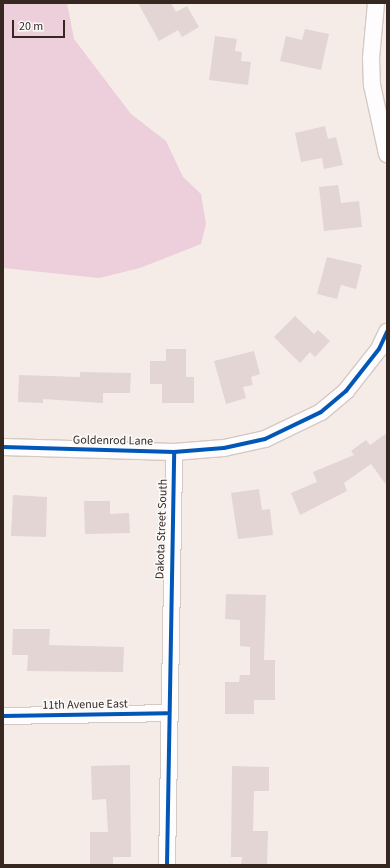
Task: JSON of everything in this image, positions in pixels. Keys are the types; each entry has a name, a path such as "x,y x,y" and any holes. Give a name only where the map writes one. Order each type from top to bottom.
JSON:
{"street":[{"path":"376,3 372,31 372,85 387,154"},
{"path":"174,452 224,448 265,439 292,428 346,390 379,349 387,332"},
{"name":"Goldenrod Lane","path":"3,447 174,452"},
{"name":"Dakota Street South","path":"167,865 167,713 174,452"},
{"name":"11th Avenue East","path":"3,716 167,713"}],"shaded area":[{"path":"3,3 67,3 74,39 131,114 166,141 183,177 201,194 206,224 201,244 140,268 99,278 3,268"}],"building":[{"path":"138,3 171,3 176,12 187,6 199,27 182,37 178,30 159,41"},
{"path":"305,29 329,34 321,70 280,61 286,36 302,40"},
{"path":"215,36 237,39 235,51 242,52 241,61 251,62 248,85 209,80"},
{"path":"325,126 328,139 336,137 343,165 324,169 322,158 301,162 295,133"},
{"path":"338,185 341,203 359,201 362,227 324,231 319,187"},
{"path":"327,257 362,265 356,289 341,285 337,299 317,294"},
{"path":"295,316 314,334 318,330 330,341 315,357 310,352 300,363 274,337"},
{"path":"166,349 186,349 186,377 194,377 194,403 162,403 162,384 150,384 150,361 166,361"},
{"path":"254,351 260,374 251,377 253,385 243,387 246,398 226,404 214,361"},
{"path":"80,372 131,373 130,393 103,393 103,403 43,399 43,403 18,402 19,375 80,377"},
{"path":"387,433 387,486 371,464 344,483 347,491 300,515 291,493 317,482 313,472 354,455 351,451 366,440 370,445"},
{"path":"259,489 262,510 270,509 273,535 238,539 231,493"},
{"path":"13,495 47,497 46,537 11,536"},
{"path":"84,501 110,501 110,514 129,513 130,533 85,534"},
{"path":"226,594 266,595 264,660 275,660 275,700 254,700 254,714 225,714 225,682 239,682 240,675 250,675 250,647 240,646 240,620 225,619"},
{"path":"13,629 50,629 49,645 124,647 123,672 27,671 28,655 12,655"},
{"path":"130,765 131,857 113,857 113,865 90,865 90,832 108,832 106,799 92,800 91,766"},
{"path":"232,766 269,767 269,791 254,791 253,831 268,831 267,865 241,865 242,857 231,857"}],"cycle path":[{"path":"3,447 174,452 224,448 265,439 321,412 346,391 379,349 387,332"},
{"path":"167,865 174,452"},
{"path":"3,716 167,713"}]}
